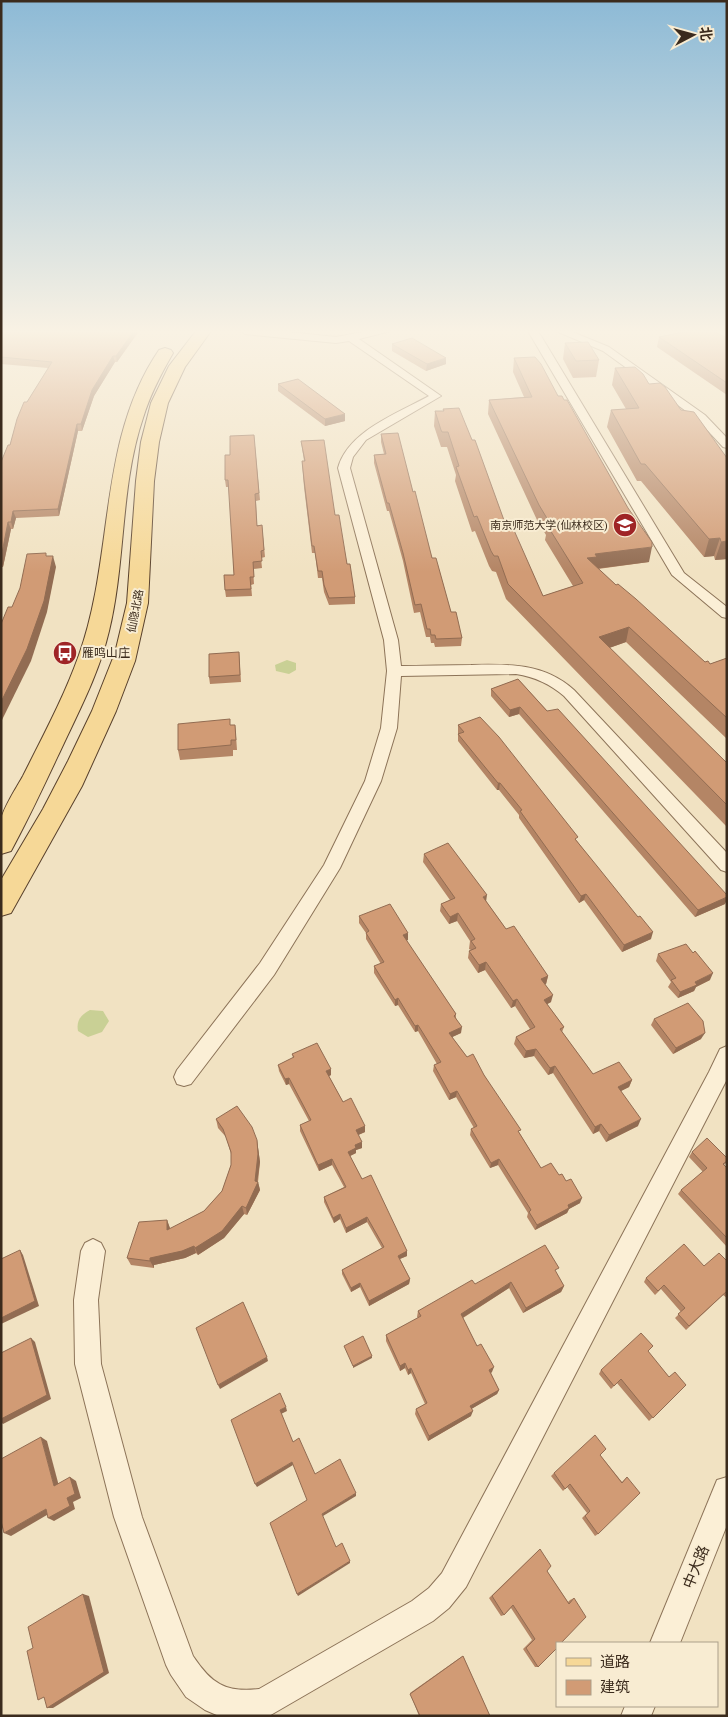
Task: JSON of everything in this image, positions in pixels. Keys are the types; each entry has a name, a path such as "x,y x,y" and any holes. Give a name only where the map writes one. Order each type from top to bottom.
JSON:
{"main road":[{"path":"1,844 84,675 98,629 107,583 124,454 135,411"},
{"name":"仙隐北路","path":"1,905 37,846 86,752 118,676 129,643 141,581 146,454 157,411"}],"street":[{"path":"184,1077 267,968 331,868 373,781 389,728 394,671 390,640 344,468 347,456 362,438 410,411"},
{"path":"581,411 679,575 727,614"},
{"path":"693,411 701,417 727,446"},
{"path":"394,671 516,669 536,673 555,681 569,692 727,865"},
{"path":"93,1251 86,1300 88,1364 128,1516 182,1665 190,1679 212,1698 228,1705 246,1707 263,1703 432,1606 445,1593 456,1577 727,1055"},
{"name":"中大路","path":"665,1642 727,1490"}],"green space":[{"path":"287,660 296,663 296,670 289,674 276,671 275,665"},
{"path":"90,1010 103,1011 109,1021 102,1032 88,1037 78,1031 78,1024 82,1016"}],"building":[{"path":"20,411 85,411 81,424 77,424 58,509 13,511 11,522 8,522 1,558 1,462 8,445 10,445"},
{"path":"314,411 341,411 345,414 325,419"},
{"path":"435,411 460,411 472,440 475,440 505,523 509,523 511,528 513,528 543,596 583,583 547,525 551,525 539,505 494,411 573,411 628,508 652,542 652,547 595,554 597,557 587,558 616,585 618,584 636,599 705,662 708,661 710,664 727,658 727,718 629,627 599,637 727,763 727,805 508,584 498,556 494,556 477,516 474,517 456,467 459,466 448,432 442,432"},
{"path":"612,411 694,412 727,458 727,541 721,542 720,538 709,539 645,464 641,464"},
{"path":"398,433 432,558 436,558 451,612 456,612 462,638 436,639 435,635 431,635 430,629 427,629 421,604 415,605 403,553 374,455 386,454 381,434"},
{"path":"254,435 259,493 255,494 257,526 262,525 264,550 261,551 262,561 253,562 254,577 250,577 251,589 225,590 224,575 234,575 228,480 225,480 225,455 230,455 230,436"},
{"path":"324,440 335,515 339,515 347,564 350,564 355,597 329,598 324,585 322,571 318,571 314,546 312,546 302,461 305,461 301,441"},
{"path":"46,553 46,556 53,556 44,601 27,649 1,702 1,624 8,607 12,607 20,588 27,554"},
{"path":"239,652 240,675 209,677 209,654"},
{"path":"518,679 547,711 558,709 727,897 698,910 520,707 510,710 491,689"},
{"path":"480,717 499,737 578,837 575,839 638,917 640,916 653,932 624,945 586,894 581,896 520,811 522,810 458,734 464,732 458,725"},
{"path":"230,719 230,725 235,725 236,740 231,740 231,745 178,750 178,724"},
{"path":"448,843 487,895 483,897 506,929 514,926 548,976 541,979 553,995 544,1000 564,1027 560,1029 593,1074 619,1062 632,1080 618,1087 641,1119 609,1135 601,1124 595,1127 555,1066 550,1068 536,1049 526,1051 516,1037 535,1027 517,999 513,1001 486,962 479,965 469,951 476,948 471,941 475,939 458,913 450,917 441,904 455,898 424,854"},
{"path":"390,904 408,933 403,935 456,1014 454,1016 462,1027 449,1033 467,1057 473,1054 484,1075 521,1130 518,1131 541,1168 551,1163 559,1175 562,1174 566,1181 571,1179 582,1198 568,1205 569,1208 537,1225 529,1212 531,1210 499,1159 491,1163 471,1129 477,1126 457,1091 450,1094 434,1065 441,1062 418,1025 415,1026 398,998 395,1000 374,966 384,962 366,933 369,931 359,916"},
{"path":"686,944 693,953 695,951 713,973 695,982 697,985 680,992 671,980 676,978 658,954"},
{"path":"688,1003 703,1021 705,1033 676,1048 654,1019"},
{"path":"317,1043 331,1069 326,1071 343,1102 351,1098 365,1126 356,1130 362,1142 355,1145 356,1148 348,1152 362,1179 371,1175 407,1251 398,1256 410,1279 369,1301 360,1283 351,1288 342,1270 384,1247 367,1217 346,1228 340,1214 333,1218 324,1197 346,1187 332,1159 318,1165 300,1125 311,1120 289,1078 285,1079 278,1065 294,1057 292,1054"},
{"path":"237,1106 252,1127 257,1140 258,1154 255,1181 258,1182 246,1208 242,1206 222,1231 195,1248 194,1246 182,1251 150,1258 150,1261 127,1258 139,1222 167,1220 167,1230 204,1211 222,1191 231,1165 231,1152 223,1129 216,1119"},
{"path":"707,1138 727,1158 727,1161 723,1164 727,1168 727,1238 681,1190 707,1168 692,1152"},
{"path":"684,1244 704,1266 719,1253 727,1261 727,1291 689,1326 678,1314 685,1308 664,1285 658,1291 646,1278"},
{"path":"545,1245 559,1268 555,1270 564,1286 526,1308 511,1282 461,1314 477,1346 481,1344 494,1367 489,1370 499,1390 470,1406 473,1411 429,1436 416,1409 427,1403 411,1368 408,1370 405,1363 400,1366 386,1335 421,1316 418,1311 472,1280 475,1284"},
{"path":"20,1250 35,1301 1,1318 1,1259"},
{"path":"243,1302 267,1357 218,1385 196,1328"},
{"path":"641,1333 653,1346 648,1351 669,1377 675,1372 686,1385 653,1418 621,1379 614,1386 601,1370"},
{"path":"363,1336 372,1356 353,1366 344,1346"},
{"path":"31,1338 47,1395 1,1419 1,1353"},
{"path":"280,1393 286,1407 280,1410 293,1442 299,1438 315,1474 340,1459 356,1493 322,1514 336,1547 342,1543 350,1561 297,1594 270,1523 307,1500 292,1462 255,1484 231,1420"},
{"path":"595,1435 606,1449 600,1455 622,1483 627,1477 640,1493 598,1534 585,1516 590,1511 570,1484 565,1489 554,1473"},
{"path":"41,1437 54,1486 70,1477 75,1494 67,1498 70,1506 48,1518 46,1509 4,1533 1,1521 1,1459"},
{"path":"540,1549 551,1566 547,1571 569,1604 574,1598 586,1617 562,1642 556,1642 556,1649 538,1667 526,1648 535,1639 513,1605 504,1615 492,1596"},
{"path":"83,1594 104,1672 47,1708 44,1697 38,1700 27,1651 33,1648 28,1627"},
{"path":"463,1656 490,1716 420,1716 410,1694"}],"place":[{"name":"南京师范大学(仙林校区)","path":"625,525"},
{"name":"雁鸣山庄","path":"65,653"}]}
